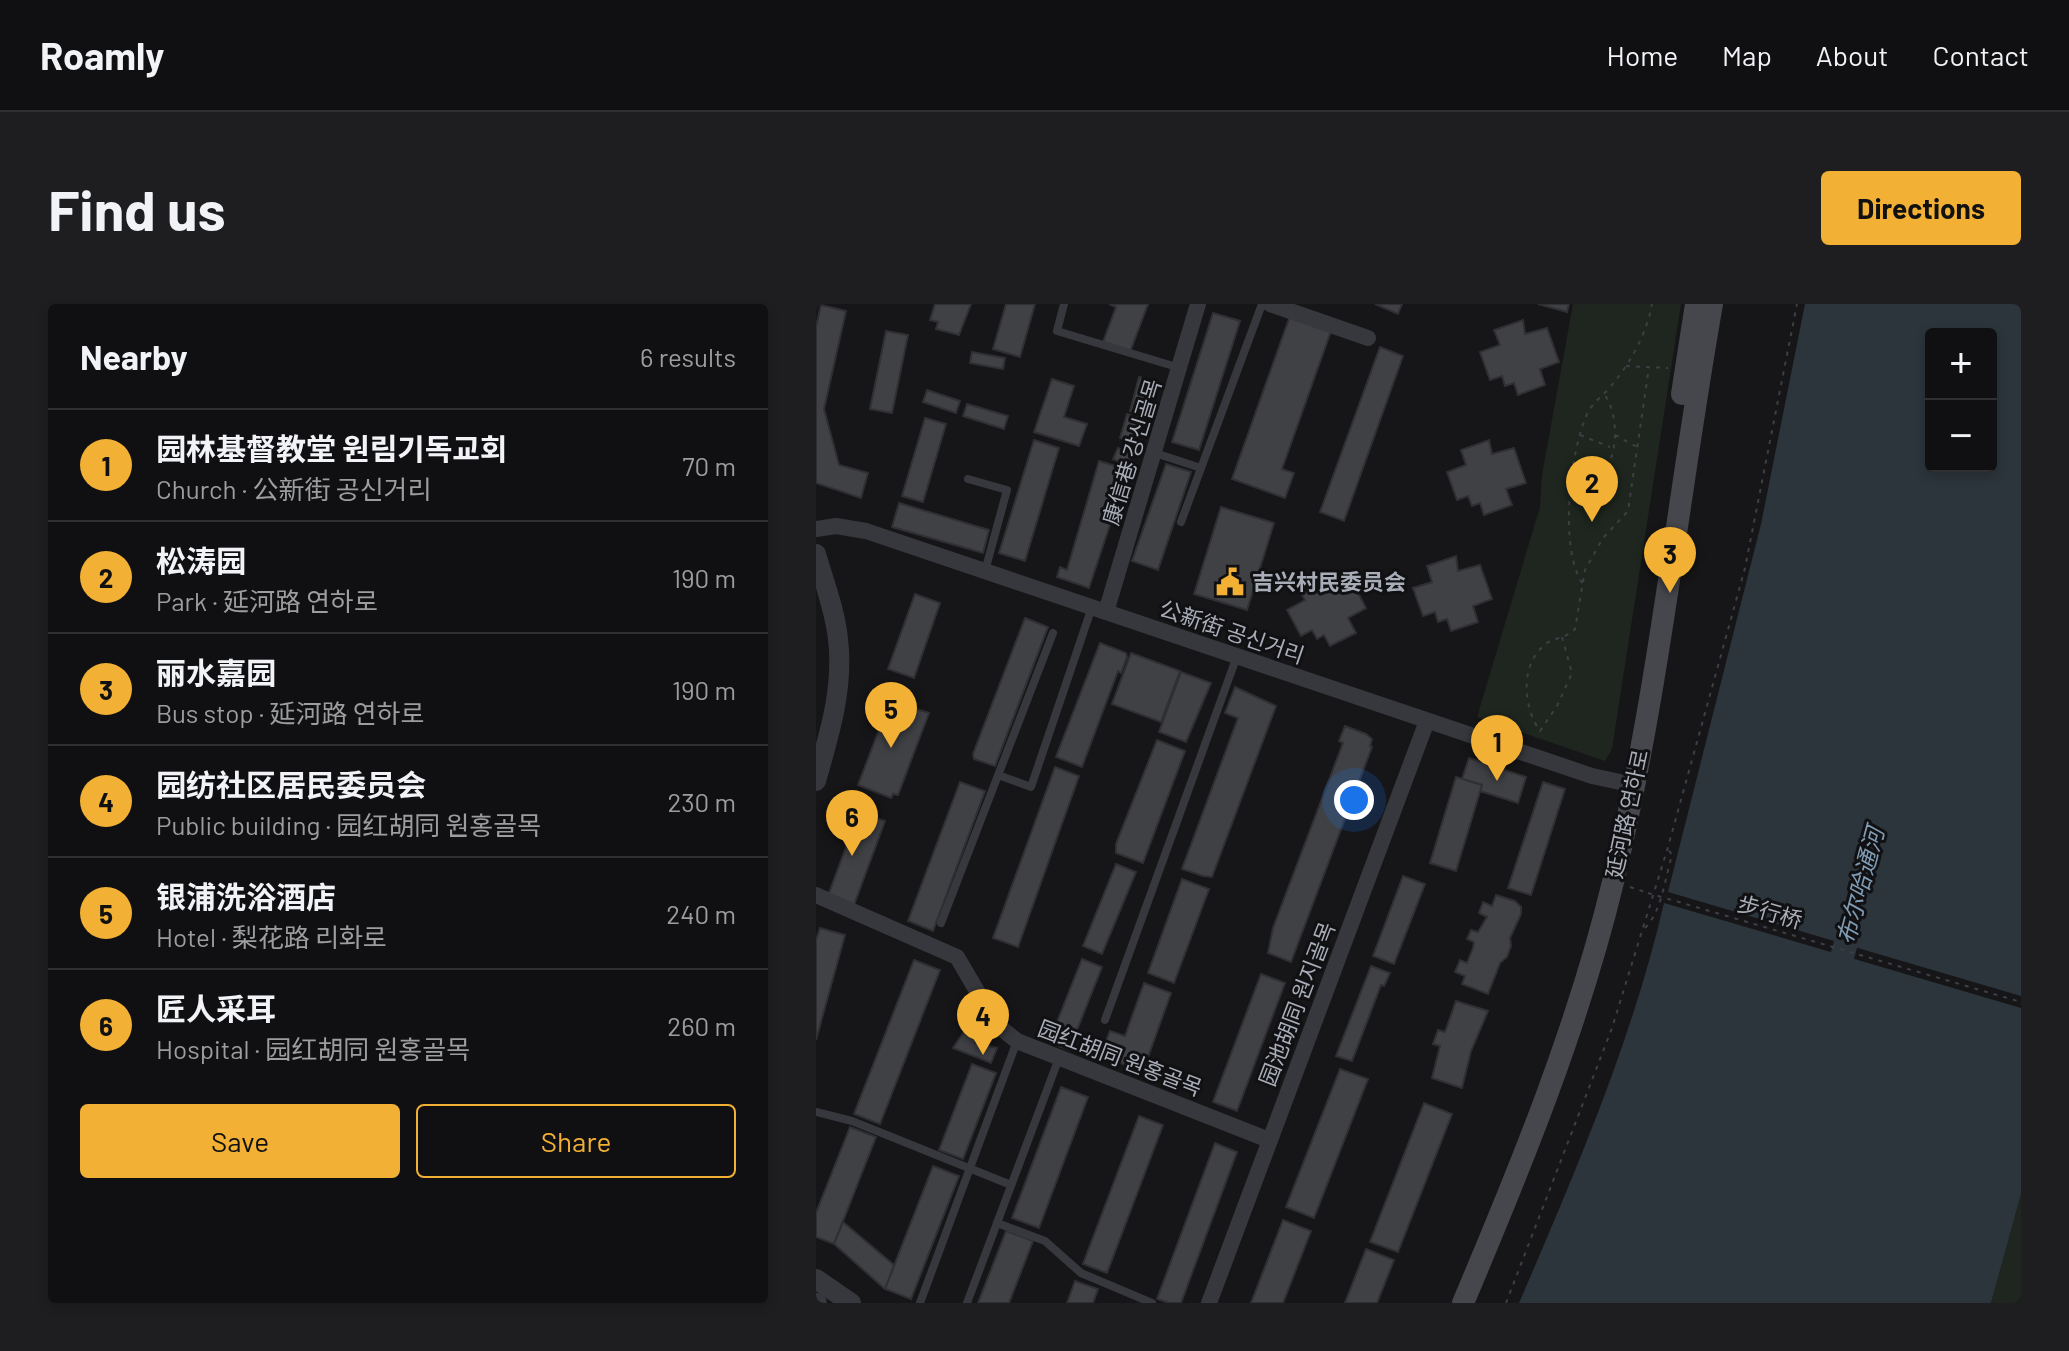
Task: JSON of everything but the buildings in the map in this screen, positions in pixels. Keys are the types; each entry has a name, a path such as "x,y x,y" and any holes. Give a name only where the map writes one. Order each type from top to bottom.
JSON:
{"main road":[{"name":"延河路 연하로","path":"1450,1303 1515,1150 1560,1021 1627,784 1696,304"},
{"name":"延河路 연하로","path":"1463,1303 1524,1159 1593,955 1627,784 1712,304"}],"street":[{"name":"康信巷 강신골목","path":"1099,610 1155,453 1198,304"},
{"path":"1270,304 1368,338"},
{"name":"公新街 공신거리","path":"816,529 836,526 866,531 1427,721 1627,784"},
{"path":"816,554 835,622 839,661 834,713 816,781"},
{"name":"园池胡同 원지골목","path":"1209,1303 1427,721"},
{"name":"园红胡同 원홍골목","path":"816,895 957,957 997,1025 1017,1041 1269,1140"},
{"path":"816,1279 851,1303"}],"lane":[{"path":"1064,304 1057,331 1181,368"},
{"path":"1181,522 1262,304"},
{"path":"1155,453 1201,468"},
{"path":"968,479 1007,490 985,571"},
{"path":"998,775 1031,787 1099,610"},
{"path":"941,923 1053,633"},
{"path":"1105,1020 1237,656"},
{"path":"920,1303 1017,1041"},
{"path":"967,1303 1059,1058"},
{"path":"816,1112 852,1121 1011,1185"},
{"path":"997,1223 1045,1241 1081,1273 1152,1303"}],"path":[{"path":"1582,583 1570,540 1580,435 1588,412 1625,366 1645,329 1652,304"},
{"path":"1506,1303 1612,1028 1668,847 1745,568 1797,304"},
{"path":"1625,366 1674,369"},
{"path":"1562,637 1572,673 1540,731 1526,703 1529,675 1538,652 1548,642 1562,637 1571,634 1577,623 1585,570 1603,538 1628,511 1649,367"},
{"path":"1574,474 1596,481 1607,470 1614,434 1614,411 1604,394"},
{"path":"1614,434 1637,447"},
{"path":"1580,435 1611,447"},
{"path":"1644,929 1653,920 1672,855 1668,847"},
{"name":"步行桥","path":"1648,893 2021,1002"}],"shaded area":[{"path":"1573,304 1681,304 1612,749 1605,761 1477,717 1540,507 1542,475"},
{"path":"2021,1194 2021,1303 1991,1303"}],"water":[{"path":"1805,304 2021,304 2021,996 1668,892 1761,524"},
{"path":"1664,903 2021,1008 2021,1194 1991,1303 1519,1303 1619,1056"}],"waterway":[{"name":"布尔哈通河","path":"1834,986 1854,914"}],"place":[{"name":"松涛园","path":"1592,522"},
{"name":"吉兴村民委员会","path":"1230,582"},
{"name":"丽水嘉园","path":"1670,593"},
{"name":"银浦洗浴酒店","path":"891,748"},
{"name":"园林基督教堂 원림기독교회","path":"1497,781"},
{"name":"匠人采耳","path":"852,856"},
{"name":"园纺社区居民委员会","path":"983,1055"}]}
